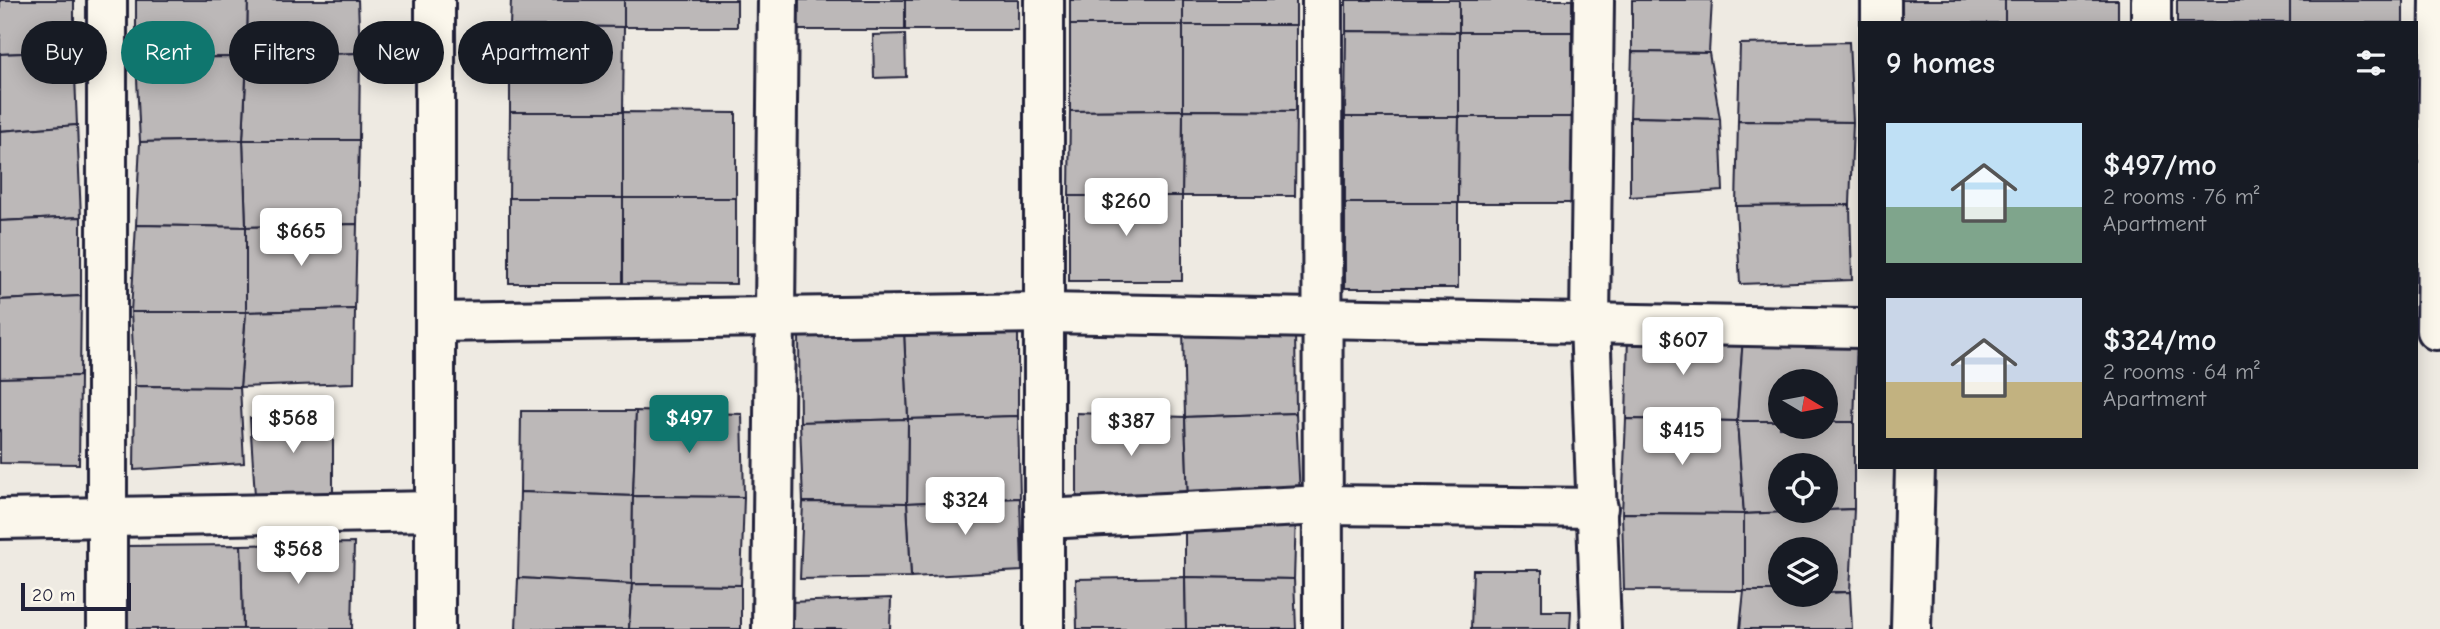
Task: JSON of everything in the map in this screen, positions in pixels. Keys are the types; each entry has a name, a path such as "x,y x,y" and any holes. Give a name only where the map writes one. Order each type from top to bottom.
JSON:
{"street":[{"path":"107,0 107,629"},
{"path":"435,0 435,629"},
{"path":"772,629 778,0"},
{"path":"1044,0 1044,629"},
{"path":"1322,0 1323,629"},
{"path":"1594,0 1590,322 1601,629"},
{"path":"1881,0 1881,21"},
{"path":"2151,0 2151,21"},
{"path":"2431,330 2440,0"},
{"path":"435,321 775,314 1044,313 1858,328"},
{"path":"1911,629 1914,469"},
{"path":"1044,519 1323,505 1598,508"},
{"path":"0,519 435,511"}],"building":[{"path":"0,0 74,0 74,21 21,21 21,53 0,54"},
{"path":"136,0 248,0 248,21 229,21 229,57 215,57 215,21 136,21"},
{"path":"248,0 358,0 359,21 353,21 353,53 339,54 339,21 248,21"},
{"path":"511,0 624,0 624,27 613,27 613,21 510,21"},
{"path":"624,0 737,0 737,27 624,27"},
{"path":"792,0 905,0 905,30 792,30"},
{"path":"905,0 1018,0 1018,30 905,30"},
{"path":"1070,0 1183,0 1183,25 1070,25"},
{"path":"1183,0 1296,0 1296,25 1183,25"},
{"path":"1346,0 1459,0 1459,32 1346,31"},
{"path":"1459,0 1572,0 1572,32 1459,32"},
{"path":"1632,0 1712,0 1709,53 1632,52"},
{"path":"1892,0 2005,0 2005,21 1892,21"},
{"path":"2005,0 2118,0 2118,21 2005,21"},
{"path":"2177,0 2290,0 2290,21 2177,21"},
{"path":"2290,0 2403,0 2403,21 2290,21"},
{"path":"1070,25 1183,25 1183,110 1070,111"},
{"path":"1183,25 1296,25 1296,111 1183,110"},
{"path":"613,27 624,27 623,112 510,112 510,84 613,84"},
{"path":"1346,31 1459,32 1459,117 1345,117"},
{"path":"1459,32 1572,32 1572,117 1459,117"},
{"path":"905,34 906,77 874,78 873,35"},
{"path":"1849,42 1853,122 1738,121 1740,44"},
{"path":"1632,52 1709,53 1720,119 1630,117"},
{"path":"21,53 21,84 75,84 77,125 0,131 0,54"},
{"path":"353,53 353,84 360,84 359,140 243,140 246,84 339,84 339,54"},
{"path":"215,57 229,57 229,84 246,84 243,140 140,142 137,84 215,84"},
{"path":"1183,110 1296,111 1295,196 1182,196"},
{"path":"1183,110 1182,196 1069,196 1070,111"},
{"path":"510,112 623,112 623,198 509,198"},
{"path":"623,112 736,113 736,198 623,198"},
{"path":"1345,117 1459,117 1458,203 1345,203"},
{"path":"1459,117 1572,117 1572,203 1458,203"},
{"path":"1630,117 1720,119 1723,191 1630,197"},
{"path":"1738,121 1853,122 1850,205 1736,206"},
{"path":"77,125 81,217 0,221 0,131"},
{"path":"243,140 359,140 357,224 246,227"},
{"path":"243,140 246,227 136,225 140,142"},
{"path":"1069,196 1182,196 1182,281 1069,281"},
{"path":"509,198 623,198 623,283 509,283"},
{"path":"623,198 736,198 736,284 623,283"},
{"path":"1345,203 1458,203 1458,288 1345,288"},
{"path":"1850,205 1852,280 1740,284 1736,206"},
{"path":"81,217 81,296 0,300 0,221"},
{"path":"357,224 355,309 246,312 246,227"},
{"path":"136,225 246,227 246,312 131,312"},
{"path":"81,296 80,376 0,378 0,300"},
{"path":"355,309 354,383 240,387 246,312"},
{"path":"131,312 246,312 240,387 135,386"},
{"path":"1295,327 1296,413 1185,417 1183,328"},
{"path":"1018,329 1018,416 908,419 904,332"},
{"path":"904,332 908,419 800,422 799,336"},
{"path":"1628,334 1743,337 1737,421 1626,419"},
{"path":"1743,337 1857,339 1854,422 1838,422 1838,369 1768,369 1768,421 1737,421"},
{"path":"80,376 79,464 0,463 0,378"},
{"path":"135,386 240,387 244,463 134,470"},
{"path":"521,411 636,411 633,496 520,492"},
{"path":"636,411 742,414 744,497 633,496"},
{"path":"1077,413 1185,417 1188,500 1077,502"},
{"path":"1296,413 1300,496 1188,500 1185,417"},
{"path":"333,416 333,493 255,496 250,418"},
{"path":"1018,416 1020,498 907,503 908,419"},
{"path":"908,419 907,503 803,502 800,422"},
{"path":"1626,419 1737,421 1744,514 1622,513"},
{"path":"1737,421 1768,421 1768,439 1838,439 1838,422 1854,422 1854,509 1838,510 1838,453 1768,453 1768,513 1744,514"},
{"path":"520,492 633,496 632,584 518,578"},
{"path":"633,496 744,497 741,585 632,584"},
{"path":"1020,498 1022,571 911,577 907,503"},
{"path":"803,502 907,503 911,577 800,579"},
{"path":"1854,509 1850,592 1838,592 1838,537 1768,537 1768,591 1744,591 1744,514 1768,513 1768,523 1838,523 1838,510"},
{"path":"1622,513 1744,514 1744,591 1624,590"},
{"path":"1296,514 1294,579 1185,577 1185,518"},
{"path":"354,543 352,629 243,629 241,545"},
{"path":"241,545 243,629 128,629 123,546"},
{"path":"1473,570 1542,570 1542,611 1571,611 1570,629 1471,629"},
{"path":"1185,577 1186,629 1077,629 1076,579"},
{"path":"1185,577 1294,579 1296,629 1186,629"},
{"path":"518,578 632,584 629,629 516,629"},
{"path":"632,584 741,585 741,629 629,629"},
{"path":"1744,591 1768,591 1768,607 1838,607 1838,593 1850,592 1852,629 1740,629"},
{"path":"891,598 890,629 792,629 790,602"}]}
